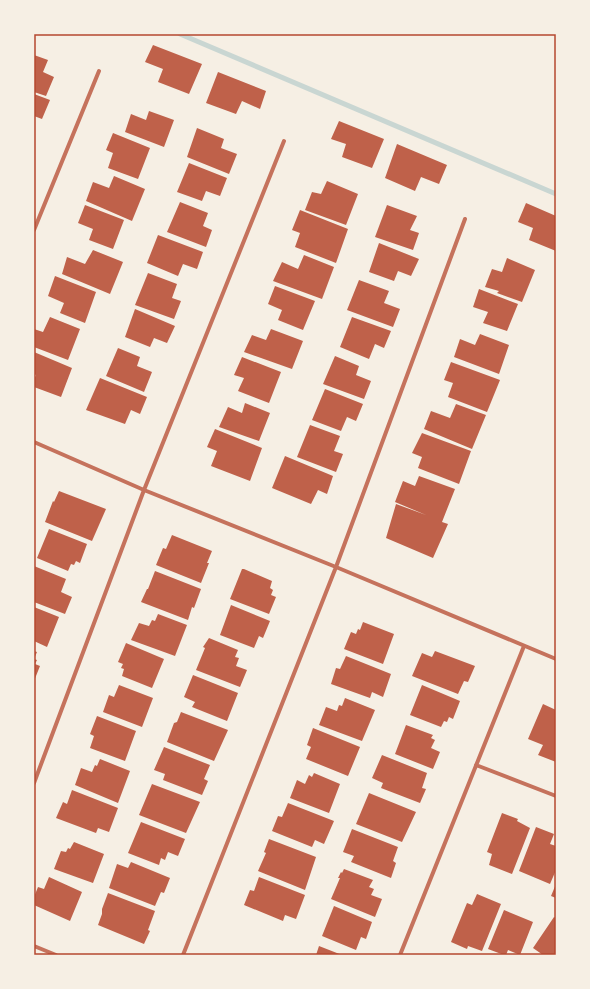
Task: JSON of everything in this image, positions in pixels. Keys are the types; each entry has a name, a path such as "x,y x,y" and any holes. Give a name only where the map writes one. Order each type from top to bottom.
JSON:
{"street":[{"path":"34,230 99,71"},
{"path":"34,784 144,490 284,141"},
{"path":"183,955 336,567 465,219"},
{"path":"34,442 144,490 336,567 556,659"},
{"path":"400,955 524,646"},
{"path":"476,765 556,796"},
{"path":"34,946 56,955"}],"building":[{"path":"153,45 202,64 189,94 158,82 163,69 145,62"},
{"path":"34,55 48,60 43,72 54,77 46,96 34,92"},
{"path":"218,72 266,91 260,109 242,101 236,114 206,103"},
{"path":"34,94 50,100 42,119 34,116"},
{"path":"149,111 174,120 164,147 125,132 131,114 146,120"},
{"path":"339,121 384,139 372,168 342,157 346,144 331,139"},
{"path":"197,128 224,139 221,148 237,154 229,174 187,157"},
{"path":"113,133 150,148 138,179 108,168 113,153 106,150"},
{"path":"397,144 447,165 439,184 421,177 415,191 385,178"},
{"path":"189,163 227,178 220,196 206,191 202,201 177,192"},
{"path":"114,176 145,189 132,221 86,201 93,182 109,188"},
{"path":"327,181 358,194 346,225 305,210 312,192 321,194"},
{"path":"180,202 208,213 203,226 212,230 206,247 167,232"},
{"path":"526,203 556,216 556,251 529,240 533,228 518,222"},
{"path":"85,205 124,220 113,249 89,240 93,229 78,223"},
{"path":"387,205 417,216 410,230 419,233 413,250 375,237"},
{"path":"300,210 348,229 336,263 295,247 300,233 292,230"},
{"path":"158,235 203,252 197,269 183,264 178,276 147,263"},
{"path":"379,243 419,259 411,276 398,271 394,281 369,272"},
{"path":"93,250 123,262 110,294 62,274 67,257 85,264"},
{"path":"304,255 334,267 322,299 273,281 282,262 298,269"},
{"path":"507,258 535,270 522,302 497,293 499,291 485,287 492,269 502,272"},
{"path":"148,273 177,284 172,298 181,301 174,319 135,305"},
{"path":"55,276 96,292 85,323 60,313 64,303 48,296"},
{"path":"359,280 389,291 384,303 400,309 393,327 347,310"},
{"path":"275,286 315,301 303,330 278,320 282,310 268,304"},
{"path":"479,289 518,304 507,331 483,323 488,312 473,307"},
{"path":"135,309 175,326 167,343 154,338 150,347 125,337"},
{"path":"50,317 80,329 68,360 34,347 34,329 43,332"},
{"path":"352,317 391,331 384,348 375,344 369,359 340,347"},
{"path":"271,329 303,341 292,369 244,352 252,335 266,340"},
{"path":"480,334 509,345 499,374 454,357 460,339 475,345"},
{"path":"118,348 140,357 137,366 152,372 144,392 106,376"},
{"path":"34,352 72,368 61,397 34,387 36,375 34,374"},
{"path":"335,356 359,366 356,375 371,381 364,399 323,384"},
{"path":"242,357 281,372 269,403 238,391 244,378 234,375"},
{"path":"451,362 500,380 487,412 448,397 453,383 444,380"},
{"path":"100,378 147,397 140,414 131,410 125,424 86,410"},
{"path":"325,389 363,404 356,421 347,417 341,431 312,420"},
{"path":"245,403 270,413 259,441 219,427 228,407 242,413"},
{"path":"456,404 486,415 472,449 424,429 431,411 450,418"},
{"path":"310,425 340,436 334,451 343,454 336,472 297,457"},
{"path":"215,429 262,448 250,481 211,466 217,451 207,447"},
{"path":"422,433 471,451 459,484 418,468 422,457 412,453"},
{"path":"285,456 333,476 327,494 318,490 311,504 272,488"},
{"path":"419,476 455,489 442,522 448,524 433,558 386,538 396,504 426,515 395,502 403,481 415,486"},
{"path":"59,491 106,509 92,541 45,522 53,501 54,502"},
{"path":"49,529 87,544 80,563 76,561 74,565 71,564 68,571 37,558"},
{"path":"172,535 212,551 201,583 156,565 163,548 166,549"},
{"path":"34,566 66,579 61,592 72,597 65,614 34,602"},
{"path":"242,569 272,581 270,588 273,590 271,595 276,597 269,614 230,599"},
{"path":"155,571 201,589 194,608 192,607 188,620 141,602"},
{"path":"231,605 270,621 263,638 259,636 254,648 220,635"},
{"path":"34,607 59,617 47,647 34,641"},
{"path":"158,614 187,625 175,656 131,640 139,623 149,626 152,620 155,621"},
{"path":"363,622 394,634 383,664 344,649 351,632 356,634 358,629 360,630"},
{"path":"209,638 238,650 235,657 239,658 236,666 247,670 240,687 196,670 205,648 203,647"},
{"path":"126,643 164,659 152,688 122,676 124,669 121,668 123,664 118,662"},
{"path":"34,651 37,652 34,659"},
{"path":"435,651 475,666 468,682 464,681 458,694 412,676 422,653 432,657"},
{"path":"346,656 391,674 383,697 372,692 370,698 331,684 336,668 340,669"},
{"path":"34,659 37,660 35,664 40,666 34,681"},
{"path":"193,675 238,693 227,721 192,707 195,702 184,697"},
{"path":"119,685 153,698 142,727 103,712 109,695 114,697"},
{"path":"422,685 460,701 453,719 449,717 447,722 444,721 441,727 410,715"},
{"path":"345,698 375,710 362,741 319,725 326,707 337,711 339,705 342,706"},
{"path":"543,704 556,710 556,762 538,755 543,745 528,739"},
{"path":"181,712 228,730 214,761 167,742 174,723 177,722"},
{"path":"97,716 136,731 125,761 90,748 94,736 90,734"},
{"path":"406,725 433,735 431,738 435,740 431,748 440,752 433,769 395,754"},
{"path":"313,728 360,747 348,776 306,759 311,747 307,745"},
{"path":"164,747 210,765 204,779 208,781 202,795 163,780 165,774 154,770"},
{"path":"382,755 427,773 422,788 426,789 420,803 381,788 383,783 372,778"},
{"path":"100,759 130,771 118,803 75,785 81,768 92,772"},
{"path":"314,773 340,784 329,813 290,798 297,780 305,784 309,775 312,777"},
{"path":"152,784 200,802 186,833 139,815"},
{"path":"72,790 118,808 109,832 98,828 96,833 56,818 63,802 67,804"},
{"path":"369,793 416,812 402,842 356,824"},
{"path":"288,803 334,821 324,844 315,840 312,847 272,831 278,816 282,817"},
{"path":"502,813 518,819 517,821 530,828 512,874 489,865 492,854 487,852"},
{"path":"141,822 185,839 178,856 168,852 165,860 161,858 159,865 128,853"},
{"path":"536,827 554,834 550,844 556,846 556,870 550,884 519,871"},
{"path":"352,829 398,847 393,861 396,863 391,878 351,862 354,856 343,852"},
{"path":"269,839 316,857 305,890 258,871 266,853 264,852"},
{"path":"74,842 104,854 93,883 54,869 61,851 66,852 68,848 70,849"},
{"path":"131,862 170,878 164,893 161,892 155,906 109,888 117,864 128,868"},
{"path":"344,869 373,880 369,887 374,889 371,895 382,899 375,917 331,899 340,878 338,878"},
{"path":"49,877 82,892 70,921 34,905 34,897 38,887 44,889"},
{"path":"259,877 305,895 296,919 285,915 283,921 244,905 250,890 254,891"},
{"path":"556,884 556,898 551,896"},
{"path":"108,893 155,911 148,930 150,931 144,944 98,925"},
{"path":"477,894 501,904 482,951 468,946 467,949 451,942 467,903 472,905"},
{"path":"334,906 372,922 366,939 361,937 356,950 322,936"},
{"path":"504,910 533,922 520,955 508,950 506,955 504,955 488,949"},
{"path":"554,917 556,918 556,955 543,955 533,948"},
{"path":"319,946 342,955 316,955"}],"waterway":[{"path":"180,34 556,194"}]}
